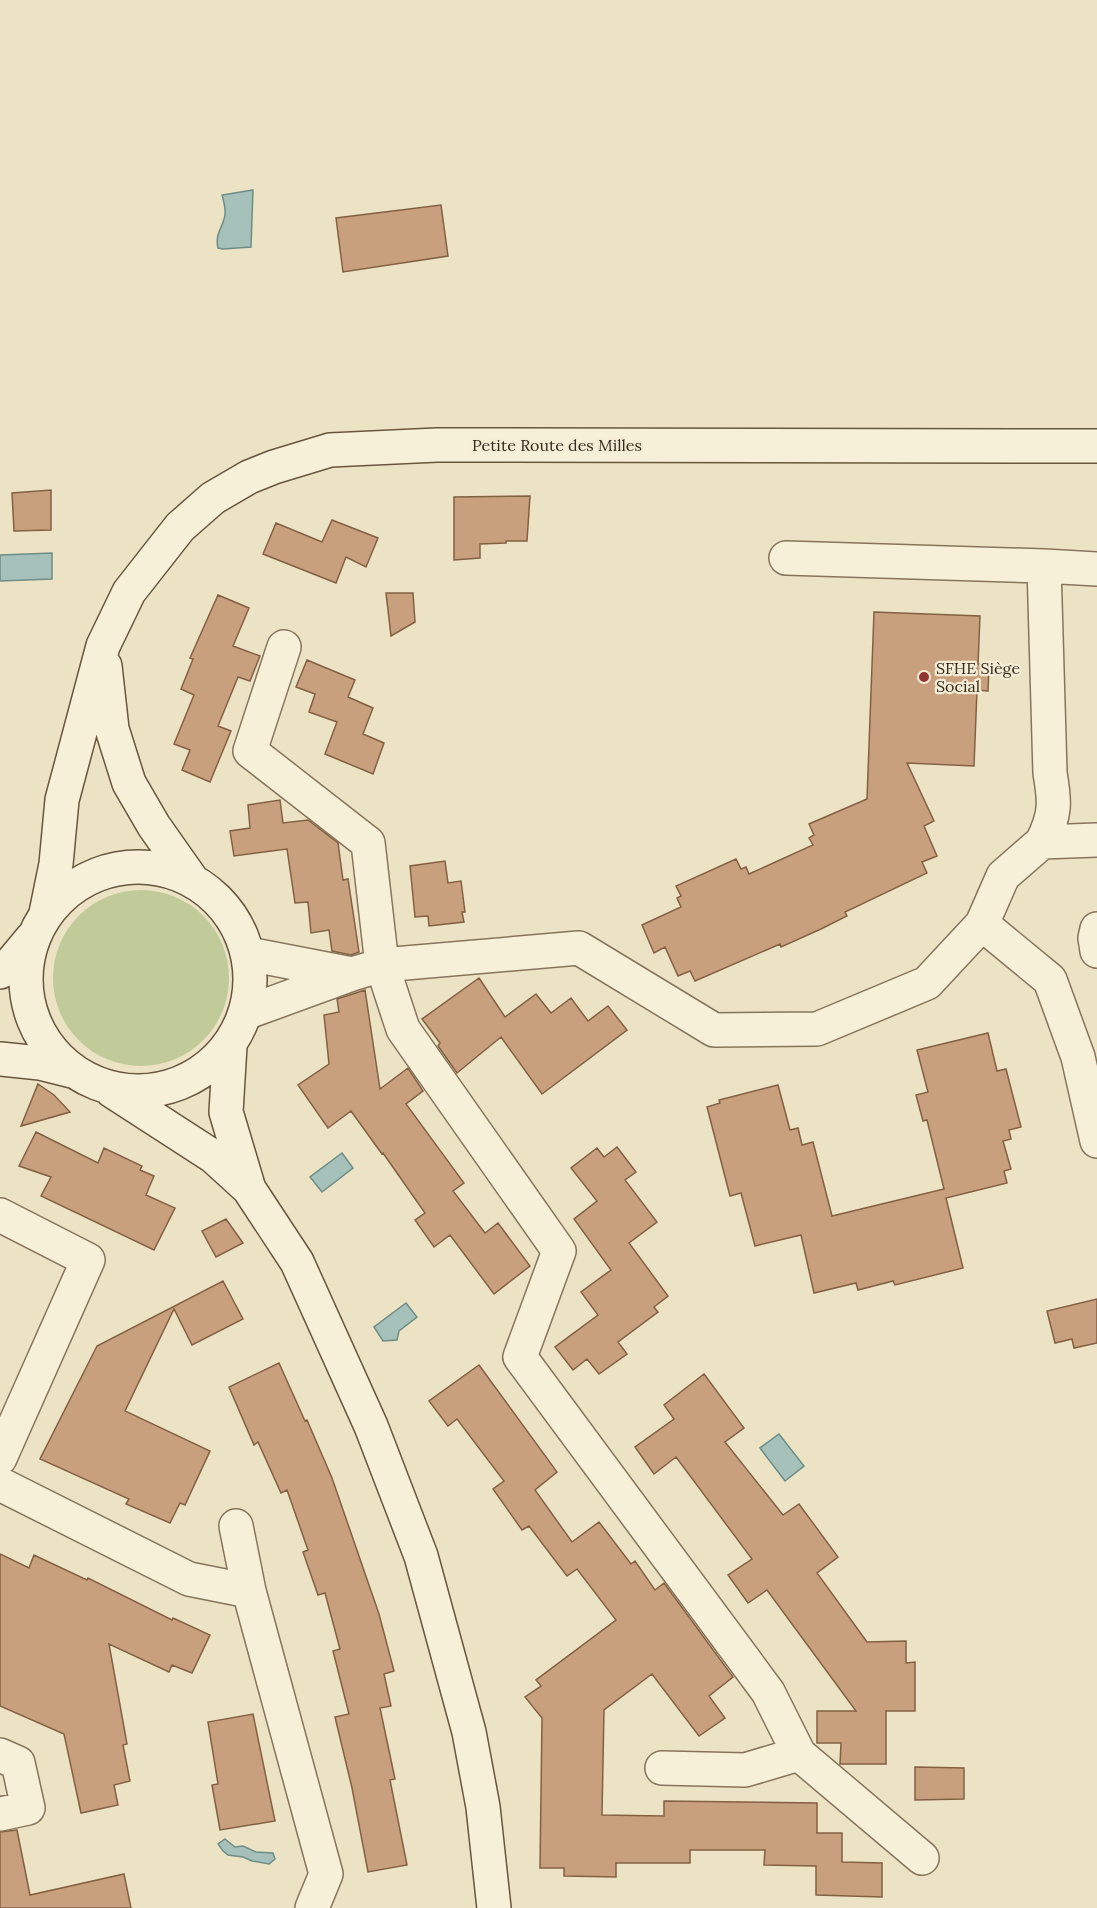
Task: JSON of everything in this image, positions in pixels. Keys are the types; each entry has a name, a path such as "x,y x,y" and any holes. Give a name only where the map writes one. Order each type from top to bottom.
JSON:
{"street":[{"name":"Petite Route des Milles","path":"72,1071 42,1039 25,989 56,864 62,800 103,646 129,592 180,527 213,498 249,477 330,450 437,445 1097,446"},
{"path":"786,558 1097,569"},
{"path":"248,1012 367,970 579,948 714,1030 816,1029 927,983 982,924 1003,876 1042,842 1051,823 1054,799 1050,773 1044,566"},
{"path":"103,646 112,729 129,783 154,826 192,880 225,906 248,954 250,995 248,1012 230,1046 198,1074 147,1092 108,1088"},
{"path":"285,648 250,751 368,843 367,970 403,1029 559,1251 520,1357 768,1692 799,1754 921,1858"},
{"path":"1042,842 1097,840"},
{"path":"0,972 7,968 39,926 83,880 140,866 192,880"},
{"path":"982,924 1050,980 1078,1057 1097,1142"},
{"path":"1097,929 1095,938 1097,951"},
{"path":"248,954 367,970"},
{"path":"230,1046 225,1112 249,1189"},
{"path":"0,1059 40,1063 72,1071 108,1088 214,1157 249,1189 297,1262 372,1426 421,1556 469,1732 483,1807 494,1908"},
{"path":"0,1215 88,1260 0,1458"},
{"path":"0,1484 189,1579 249,1590"},
{"path":"236,1526 249,1590 326,1874 312,1908"},
{"path":"662,1768 745,1770 799,1754"},
{"path":"0,1755 18,1764 28,1808 0,1814"}],"green space":[{"path":"141,890 158,891 175,896 204,915 223,944 228,961 228,995 223,1012 204,1041 175,1060 158,1065 141,1066 124,1065 107,1060 78,1041 59,1012 54,995 53,978 54,961 59,944 78,915 107,896 124,891"}],"water":[{"path":"253,190 251,247 218,248 218,236 225,213 222,195"},
{"path":"52,553 52,579 0,581 0,555"},
{"path":"342,1153 353,1168 322,1192 310,1177"},
{"path":"406,1303 417,1317 399,1331 397,1340 383,1341 374,1327"},
{"path":"779,1434 804,1466 785,1481 760,1448"},
{"path":"225,1839 235,1847 243,1846 256,1852 273,1853 275,1859 269,1864 228,1855 218,1844"}],"building":[{"path":"441,205 448,256 343,272 336,218"},
{"path":"51,490 51,530 14,531 12,493"},
{"path":"530,496 527,541 480,544 480,558 454,560 454,497"},
{"path":"332,520 378,538 366,567 346,557 336,583 263,554 276,523 322,542"},
{"path":"386,593 413,593 415,622 391,636"},
{"path":"218,595 249,608 233,646 260,656 250,681 238,677 218,726 231,731 210,782 182,770 190,750 174,744 194,695 181,689 193,659 190,658"},
{"path":"874,612 980,616 978,664 989,665 988,691 977,690 974,766 907,763 934,821 924,826 937,856 922,862 927,873 845,912 847,916 821,929 695,981 690,971 678,976 665,947 654,953 642,925 681,907 677,898 681,896 676,886 736,859 741,869 746,867 749,874 813,845 809,838 814,835 809,824 867,799"},
{"path":"307,660 355,680 348,697 373,708 363,734 384,743 373,774 325,754 337,722 309,712 315,694 296,687"},
{"path":"280,800 283,823 308,820 338,843 343,880 348,879 359,952 351,955 332,951 329,930 311,933 308,902 295,903 287,849 234,856 230,831 250,828 248,805"},
{"path":"445,861 448,883 461,881 464,922 429,926 428,916 415,917 410,866"},
{"path":"479,978 505,1017 536,994 551,1013 571,998 588,1021 608,1006 627,1030 542,1094 501,1037 457,1073 438,1046 440,1043 422,1019"},
{"path":"365,990 380,1089 408,1068 423,1091 406,1104 464,1183 453,1191 485,1233 498,1223 530,1266 494,1294 450,1235 434,1247 415,1220 425,1213 351,1111 328,1128 298,1085 329,1064 324,1015 339,1012 337,999"},
{"path":"988,1033 997,1071 1006,1069 1021,1127 1009,1130 1011,1139 1003,1141 1011,1169 1004,1171 1007,1183 946,1198 963,1268 895,1285 893,1281 858,1290 856,1283 814,1293 801,1235 755,1246 741,1193 730,1196 707,1107 720,1103 719,1100 778,1085 790,1130 798,1128 802,1145 813,1142 832,1216 944,1189 927,1120 923,1121 916,1095 928,1092 917,1050"},
{"path":"38,1084 54,1095 70,1112 21,1126"},
{"path":"36,1132 98,1163 104,1148 142,1166 140,1170 154,1176 146,1195 175,1208 154,1250 41,1196 51,1177 19,1166"},
{"path":"617,1147 636,1172 625,1180 657,1222 629,1243 668,1296 654,1307 658,1312 618,1342 627,1354 599,1374 587,1359 573,1370 555,1347 598,1315 581,1292 611,1270 574,1219 597,1201 571,1168 597,1148 604,1157"},
{"path":"226,1219 243,1243 216,1257 202,1231"},
{"path":"223,1281 243,1319 192,1345 174,1309 125,1411 210,1451 185,1505 180,1503 170,1523 126,1504 129,1499 40,1459 97,1346"},
{"path":"1097,1299 1097,1343 1074,1348 1072,1339 1055,1343 1047,1311"},
{"path":"279,1363 332,1478 379,1614 394,1671 384,1674 391,1706 380,1708 395,1779 390,1780 407,1865 368,1872 352,1788 335,1717 349,1714 333,1651 340,1649 325,1593 318,1595 303,1552 308,1550 287,1490 281,1493 258,1442 254,1445 229,1387"},
{"path":"479,1365 557,1472 535,1490 572,1542 599,1522 631,1564 635,1561 655,1590 664,1583 733,1677 709,1696 725,1718 699,1736 652,1674 604,1710 602,1815 664,1816 664,1801 817,1803 817,1833 842,1833 842,1862 882,1863 882,1897 816,1895 816,1866 764,1865 765,1850 690,1850 690,1863 616,1863 616,1877 564,1876 564,1868 540,1868 542,1718 525,1697 541,1686 536,1680 616,1620 577,1569 567,1576 529,1526 522,1530 493,1489 504,1481 457,1419 448,1426 429,1401"},
{"path":"704,1374 744,1428 725,1442 783,1515 799,1504 838,1557 817,1573 867,1642 906,1641 906,1663 915,1662 915,1711 886,1711 886,1764 840,1764 841,1743 817,1743 817,1711 856,1711 767,1590 748,1603 728,1575 752,1559 676,1457 654,1474 635,1447 674,1419 664,1405"},
{"path":"0,1554 29,1568 34,1555 87,1580 88,1578 172,1620 173,1618 210,1635 192,1673 172,1665 169,1672 109,1644 127,1744 123,1745 130,1781 114,1785 118,1805 81,1813 64,1734 0,1706"},
{"path":"253,1714 275,1821 220,1830 212,1785 218,1784 208,1722"},
{"path":"915,1767 964,1768 964,1799 915,1800"},
{"path":"17,1830 30,1895 124,1874 131,1908 0,1908 0,1832"}],"place":[{"name":"SFHE Siège Social","path":"924,677"}]}
